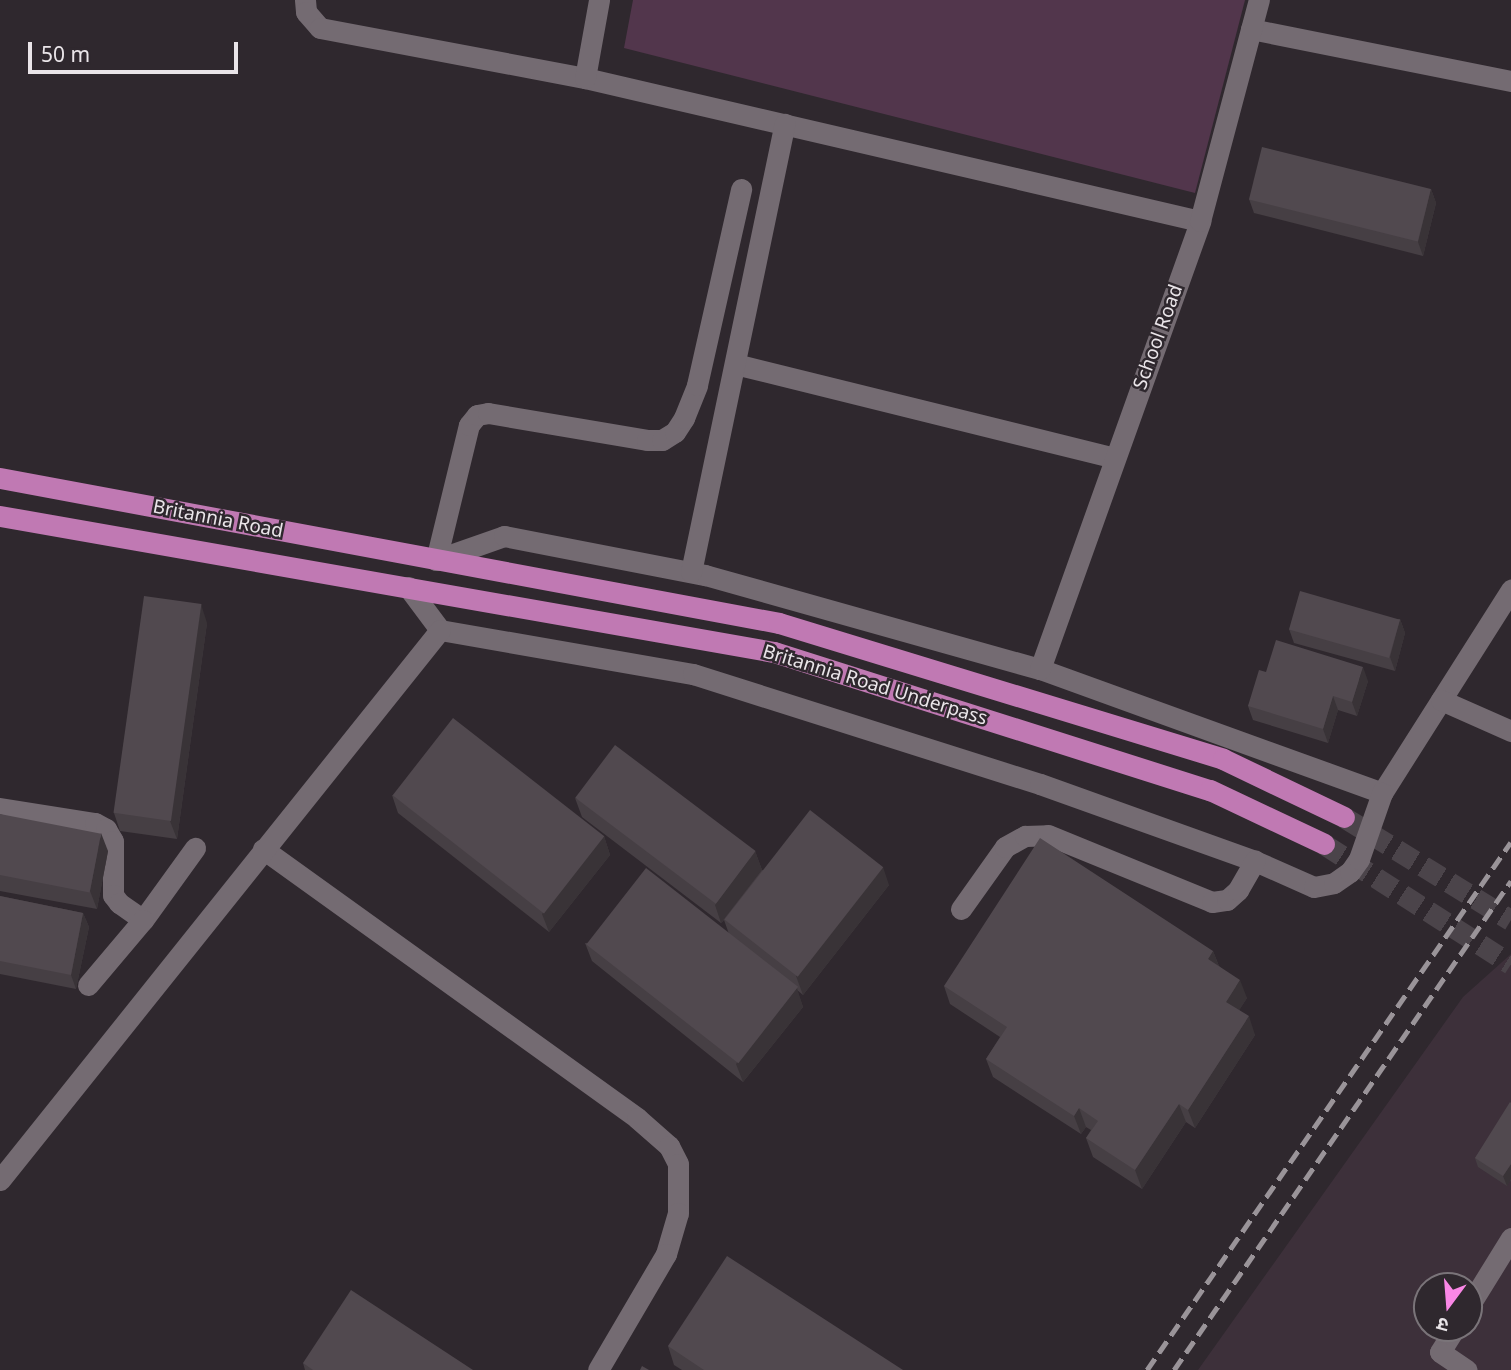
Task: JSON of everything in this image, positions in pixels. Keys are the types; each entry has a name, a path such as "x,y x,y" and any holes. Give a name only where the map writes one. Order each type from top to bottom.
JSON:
{"main road":[{"name":"Britannia Road","path":"0,478 436,560"},
{"name":"Britannia Road","path":"0,516 408,587"},
{"name":"Britannia Road Underpass","path":"436,560 779,623 1223,760 1344,817"},
{"name":"Britannia Road Underpass","path":"408,587 774,652 1210,790 1324,844"}],"street":[{"path":"305,0 306,12 320,28 586,78 1200,221"},
{"path":"586,78 599,0"},
{"name":"School Road","path":"1040,669 1200,221 1259,0"},
{"path":"1251,29 1511,81"},
{"path":"691,572 785,124"},
{"path":"436,560 469,425 477,415 488,413 647,440 662,440 675,432 684,418 697,385 741,189"},
{"path":"735,364 1115,458"},
{"path":"436,560 504,536 691,572 1040,669 1382,793"},
{"path":"408,587 439,630 693,674 1041,784 1255,861 1314,887 1334,883 1349,872 1359,859 1382,793 1511,590"},
{"path":"0,1180 439,630"},
{"path":"1441,700 1511,731"},
{"path":"0,808 95,823 106,829 113,841 113,895 119,903 143,920"},
{"path":"961,909 1005,847 1025,836 1048,835 1212,902 1227,900 1238,890 1255,861"},
{"path":"88,985 143,920 195,848"},
{"path":"263,849 637,1118 668,1146 678,1164 678,1213 666,1254 598,1370"},
{"path":"1483,1283 1511,1238"},
{"path":"1446,1342 1440,1352 1467,1370"}],"shaded area":[{"path":"633,0 1245,0 1195,193 624,48"},
{"path":"1511,954 1511,1370 1198,1370 1463,997"}],"building":[{"path":"1262,147 1431,189 1418,241 1249,199"},
{"path":"1300,591 1400,620 1389,658 1289,629"},
{"path":"144,596 201,604 171,821 114,813"},
{"path":"1276,640 1363,667 1352,702 1333,696 1323,729 1248,706 1259,670 1266,672"},
{"path":"453,718 604,836 544,913 393,795"},
{"path":"615,745 756,851 716,904 575,798"},
{"path":"810,810 883,867 798,977 724,920"},
{"path":"0,814 101,834 90,893 0,875"},
{"path":"1040,838 1213,951 1208,959 1240,980 1226,1002 1249,1016 1188,1110 1179,1104 1135,1170 1086,1138 1098,1121 1079,1108 1074,1116 986,1059 1007,1027 944,986"},
{"path":"646,868 798,987 738,1063 586,944"},
{"path":"0,896 83,913 71,975 0,961"},
{"path":"1510,1102 1511,1164 1503,1176 1475,1158"},
{"path":"727,1256 903,1370 704,1370 668,1346"},
{"path":"351,1290 473,1370 313,1370 303,1363"}],"tunnel":[{"path":"1344,817 1511,920"},
{"path":"1324,844 1511,964"}],"railway":[{"path":"1147,1370 1511,842"},
{"path":"1174,1370 1511,881"}]}
